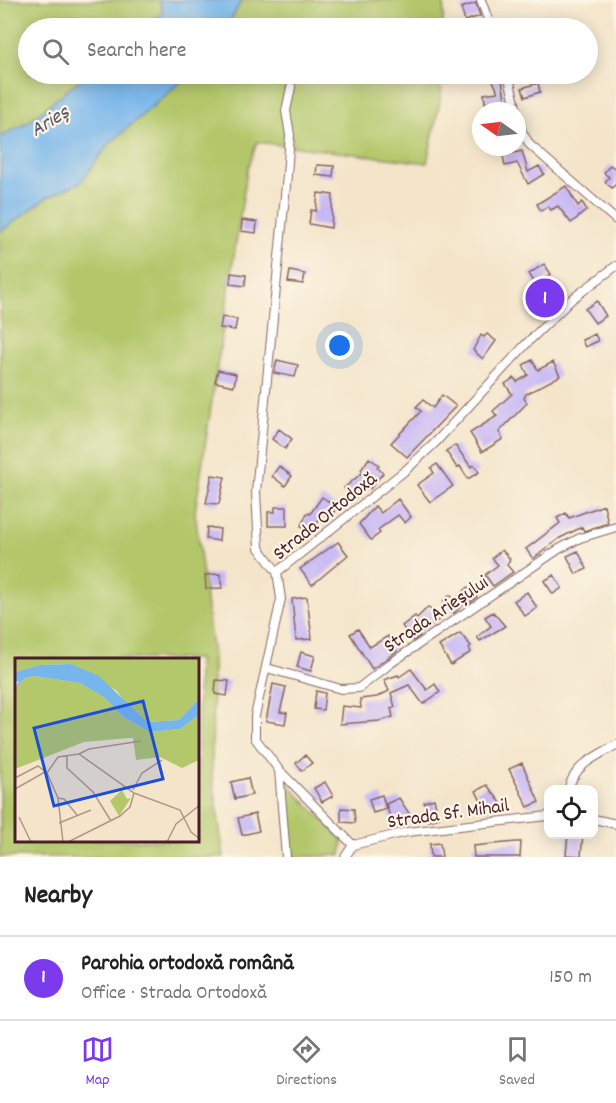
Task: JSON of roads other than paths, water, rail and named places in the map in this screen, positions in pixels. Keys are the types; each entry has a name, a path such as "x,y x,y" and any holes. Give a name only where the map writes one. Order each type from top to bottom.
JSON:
{"street":[{"path":"481,0 487,18"},
{"path":"510,84 522,132 530,145 616,220"},
{"path":"277,572 259,548 256,492 287,175 290,135 286,111 291,87"},
{"name":"Strada Ortodoxă","path":"354,845 279,770 255,738 255,716 281,599 277,572 407,469 435,443 527,343 572,299 616,266"},
{"name":"Strada Arieșului","path":"267,668 341,689 359,688 391,663 559,549 579,538 616,527"},
{"path":"569,785 571,776 578,768 616,745"},
{"path":"279,770 286,857"},
{"name":"Strada Sf. Mihail","path":"354,845 407,832 544,817"},
{"path":"598,820 616,824"},
{"path":"345,857 354,845"}],"water":[{"path":"159,0 242,0 232,18 156,18 163,12"},
{"name":"Arieș","path":"75,84 178,84 108,145 81,182 48,197 0,232 0,137 28,122"}],"place":[{"name":"Parohia ortodoxă română","path":"545,298"}]}
